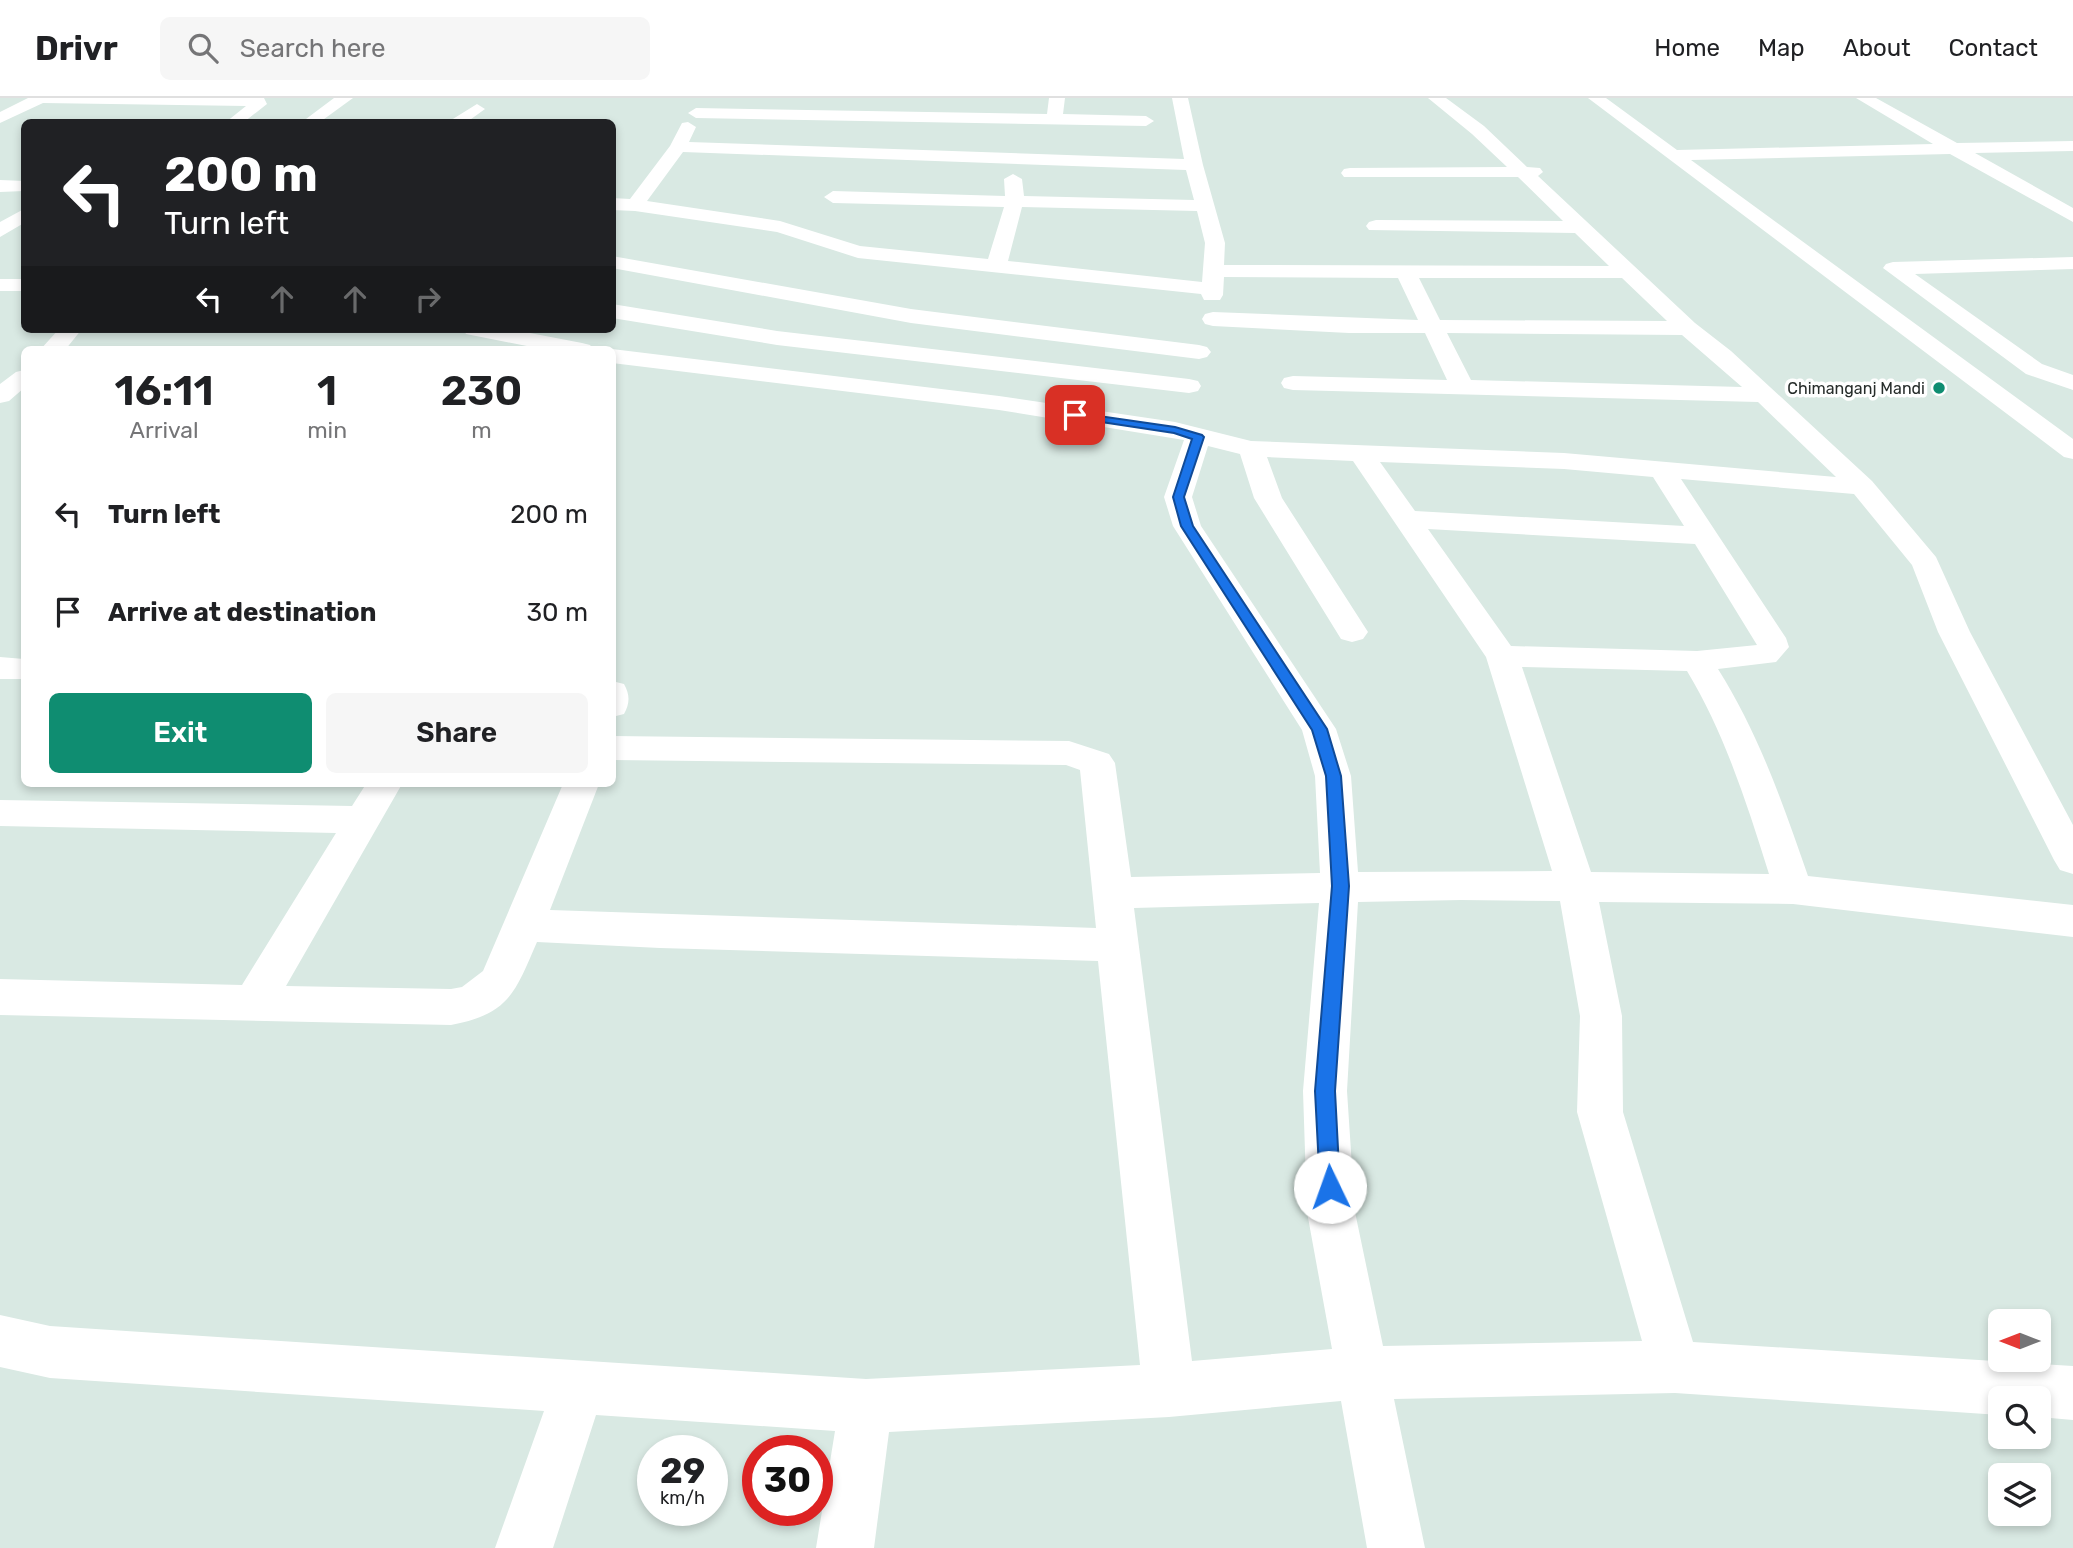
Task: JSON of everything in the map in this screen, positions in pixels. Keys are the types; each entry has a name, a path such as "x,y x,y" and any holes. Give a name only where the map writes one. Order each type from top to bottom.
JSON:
{"street":[{"path":"0,118 39,98 258,101 259,104 238,119"},
{"path":"314,119 345,98"},
{"path":"1054,119 1057,98"},
{"path":"1180,98 1214,243 1213,319 1189,386 1187,434 1178,497 1187,526 1319,729 1334,776 1340,886 1325,1091 1331,1212 1396,1548"},
{"path":"1436,98 1658,278 1707,330 1723,356"},
{"path":"1451,98 1530,172 1550,197 1687,328 1723,356 1862,487 1926,563 1954,632 2073,860"},
{"path":"1596,98 2073,451"},
{"path":"1864,98 2073,216"},
{"path":"1886,98 2073,200"},
{"path":"184,117 213,99"},
{"path":"635,205 678,147 699,106 1146,121"},
{"path":"461,119 477,109"},
{"path":"1673,155 2073,146"},
{"path":"678,147 1194,165"},
{"path":"996,266 1015,201 1012,157"},
{"path":"1350,173 1530,172"},
{"path":"0,186 21,186"},
{"path":"833,197 1206,206"},
{"path":"1523,197 1550,197"},
{"path":"616,204 780,227 858,252 912,260 996,266 1213,280 1405,271 1630,272"},
{"path":"0,214 21,215"},
{"path":"0,231 21,217"},
{"path":"1376,226 1583,227"},
{"path":"616,263 911,316 1199,352"},
{"path":"1829,270 2073,263"},
{"path":"1893,268 2034,369 2073,383"},
{"path":"1405,271 1463,388"},
{"path":"0,285 21,285"},
{"path":"0,305 21,305"},
{"path":"616,313 777,338 1189,386"},
{"path":"1213,319 1349,326 1687,328"},
{"path":"56,346 67,333"},
{"path":"495,333 561,346"},
{"path":"616,356 999,403 1187,434 1251,449 1564,461 1862,487"},
{"path":"0,370 21,371"},
{"path":"0,396 21,379"},
{"path":"1293,383 1762,395"},
{"path":"1251,449 1268,498 1352,632"},
{"path":"1361,453 1502,656 1576,885 1601,1016 1600,1112 1675,1367"},
{"path":"1502,656 1698,661 1765,655 1773,647 1770,638 1662,470"},
{"path":"1407,520 1704,536"},
{"path":"1698,661 1718,695 1756,776 1793,890"},
{"path":"0,668 21,669"},
{"path":"616,748 1069,753 1097,762 1114,893 1117,945 1168,1390"},
{"path":"253,1004 382,787"},
{"path":"0,998 451,1007 473,1003 498,983 580,787"},
{"path":"0,813 363,820"},
{"path":"1114,893 1340,886 1576,885 1793,890 2073,920"},
{"path":"524,925 660,932 1117,945"},
{"path":"0,1341 50,1352 866,1406 1168,1390 1364,1373 1675,1367 2073,1393"},
{"path":"524,1548 579,1387"},
{"path":"845,1548 866,1406"}],"place":[{"name":"Chimanganj Mandi","path":"1939,388"}],"route":[{"path":"1075,415 1175,430 1198,437 1178,497 1187,526 1319,729 1334,776 1340,886 1325,1091 1330,1187"}]}
